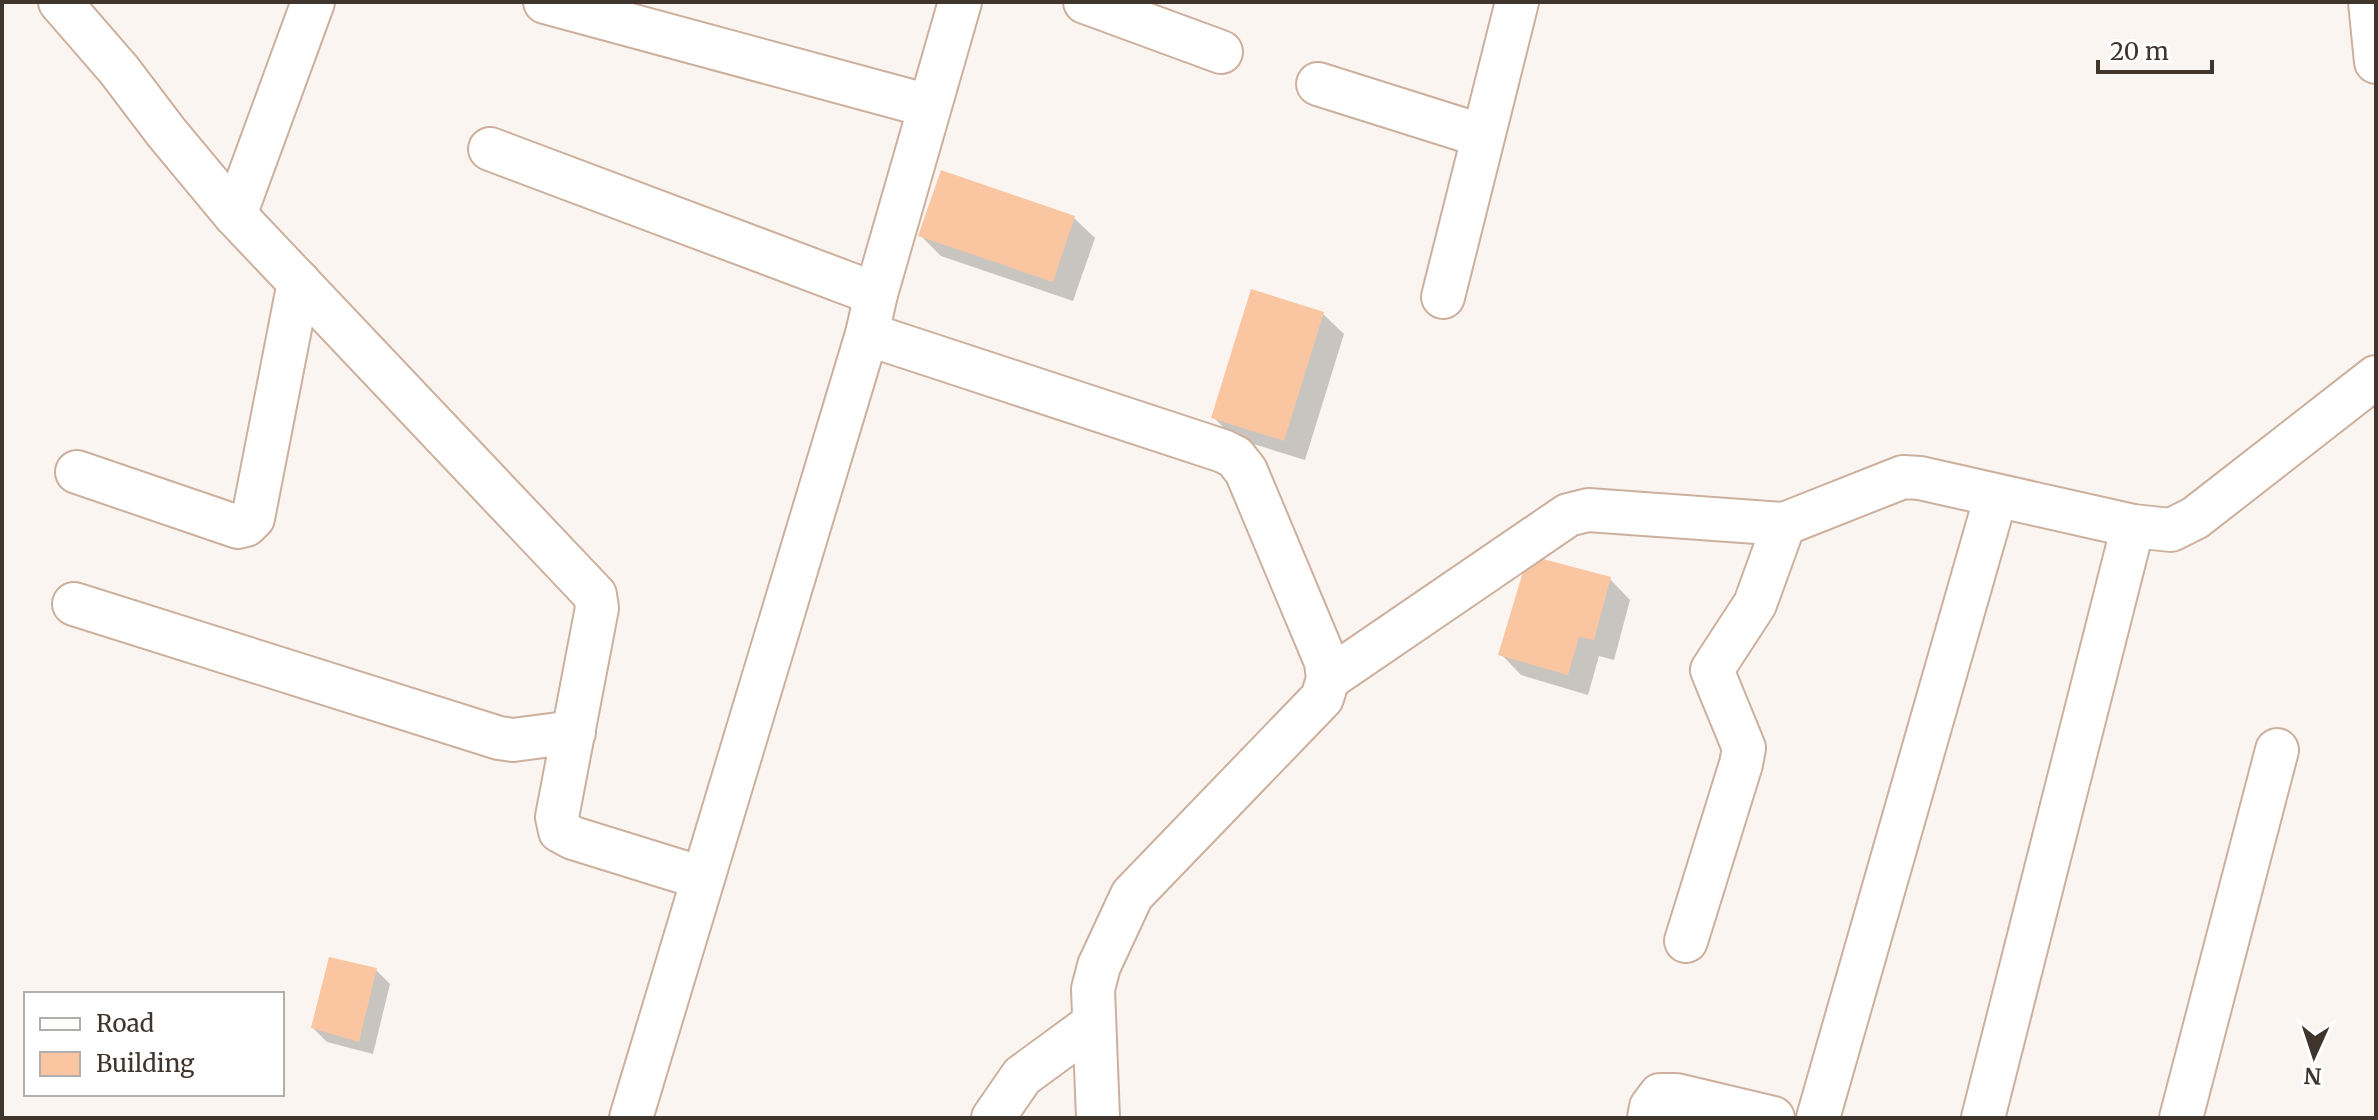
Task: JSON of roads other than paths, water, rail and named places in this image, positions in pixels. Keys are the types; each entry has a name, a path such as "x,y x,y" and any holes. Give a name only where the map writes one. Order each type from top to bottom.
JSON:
{"street":[{"path":"60,2 119,70 235,215 595,595 597,608 557,817 560,831 573,838 702,878"},
{"path":"235,215 313,2"},
{"path":"545,2 929,106"},
{"path":"631,1118 867,334 960,2"},
{"path":"1085,2 1221,52"},
{"path":"1443,297 1517,2"},
{"path":"2370,2 2376,62"},
{"path":"1318,84 1483,136"},
{"path":"490,149 876,294"},
{"path":"77,472 238,527 246,525 253,518 299,282"},
{"path":"867,334 1235,457 1246,471 1326,662 1328,679 1322,698 1132,895 1099,966 1093,989 1098,1118"},
{"path":"1328,679 1568,515 1588,510 1784,524 1903,477 1920,478 2133,526 2171,530 2195,518 2376,377"},
{"path":"1818,1118 1996,496"},
{"path":"1686,941 1744,748 1712,670 1755,604 1784,524"},
{"path":"1983,1118 2133,526"},
{"path":"74,604 499,738 513,740 574,732"},
{"path":"2181,1118 2277,750"},
{"path":"993,1118 1022,1076 1093,1024"},
{"path":"1649,1118 1651,1107 1660,1095 1676,1095 1773,1118"}]}
